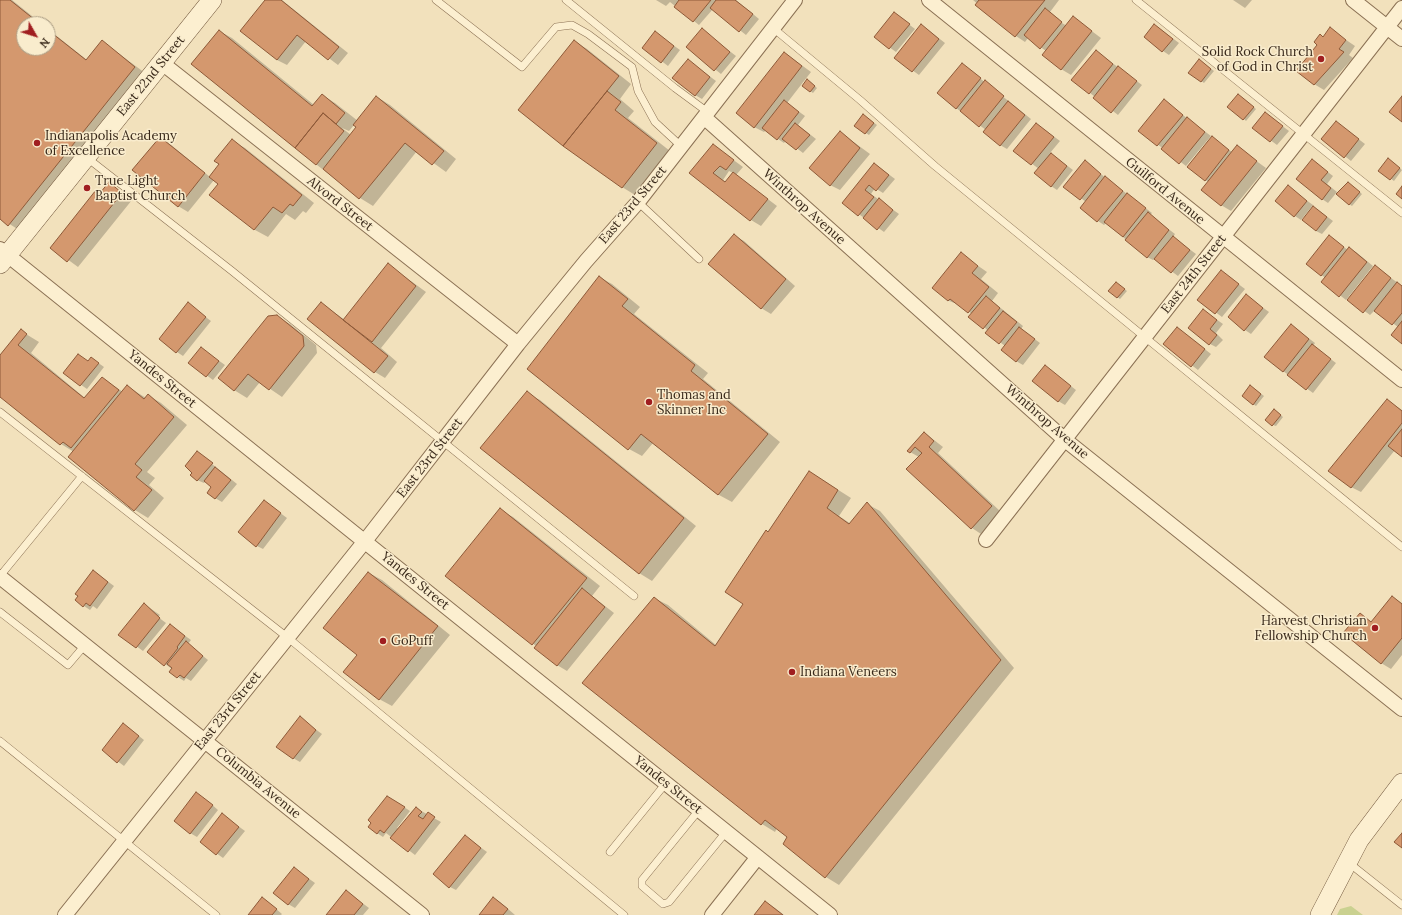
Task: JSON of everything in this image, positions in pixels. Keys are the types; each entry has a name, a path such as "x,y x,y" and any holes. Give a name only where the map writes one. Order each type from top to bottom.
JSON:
{"main road":[{"name":"East 22nd Street","path":"2,256 86,156 212,0"},
{"path":"1320,915 1347,862 1367,828 1402,783"}],"street":[{"name":"Guilford Avenue","path":"929,0 1222,237 1402,380"},
{"path":"1353,0 1402,39"},
{"name":"East 23rd Street","path":"65,915 365,541 518,344 586,261 638,202 707,116 773,28 789,2"},
{"name":"East 24th Street","path":"986,540 1064,438 1402,8"},
{"name":"Alvord Street","path":"162,63 518,344"},
{"name":"Winthrop Avenue","path":"707,116 1064,438 1402,709"},
{"name":"Yandes Street","path":"2,256 365,541 757,858 830,915"},
{"name":"Columbia Avenue","path":"0,576 422,915"},
{"path":"712,915 757,858"}],"lane":[{"path":"436,0 522,67 556,27 572,25 588,34 632,67 638,91 655,122 682,147"},
{"path":"566,0 675,88 707,116"},
{"path":"1136,0 1402,213"},
{"path":"773,28 860,100 935,166 1402,547"},
{"path":"86,156 443,441 634,596"},
{"path":"638,202 699,259"},
{"path":"0,412 288,637 624,915"},
{"path":"0,576 82,476"},
{"path":"0,612 68,665 85,645"},
{"path":"0,742 216,915"},
{"path":"610,852 666,783"},
{"path":"699,810 642,880 642,886 663,904 669,902 726,832"},
{"path":"1347,862 1402,905"}],"green space":[{"path":"1351,906 1363,915 1337,915 1340,909"}],"building":[{"name":"Indianapolis Academy of Excellence","path":"0,0 10,0 30,16 16,16 16,56 56,56 56,36 86,60 102,40 135,67 8,226 0,219"},
{"path":"265,0 281,0 339,47 328,60 297,35 277,60 240,31"},
{"path":"679,0 711,0 693,22 674,7"},
{"path":"716,0 735,0 753,14 739,32 710,8"},
{"path":"979,0 1045,0 1015,37 975,5"},
{"path":"1045,8 1062,22 1040,49 1024,35"},
{"path":"894,12 910,24 889,49 874,37"},
{"path":"1073,16 1092,31 1061,70 1042,55"},
{"path":"921,24 939,39 912,72 894,58"},
{"path":"1154,24 1173,39 1162,52 1144,37"},
{"name":"Solid Rock Church of God in Christ","path":"1330,27 1346,40 1339,49 1344,52 1314,85 1296,71 1317,45 1314,42 1320,34 1323,37"},
{"path":"702,28 730,52 714,71 686,47"},
{"path":"219,30 312,106 322,94 345,113 336,124 323,113 295,148 191,64"},
{"path":"655,31 674,46 661,63 642,48"},
{"path":"574,40 619,76 563,146 518,110"},
{"path":"1096,50 1113,64 1089,94 1071,80"},
{"path":"784,52 802,66 754,128 736,113"},
{"path":"688,59 710,77 695,96 672,78"},
{"path":"1199,59 1211,69 1201,82 1188,73"},
{"path":"962,63 981,78 956,109 937,93"},
{"path":"1118,66 1137,81 1111,113 1093,98"},
{"path":"807,79 815,86 810,92 802,86"},
{"path":"985,80 1004,96 979,127 960,111"},
{"path":"607,91 621,102 615,110 657,143 622,188 563,146"},
{"path":"1238,94 1254,107 1243,120 1227,107"},
{"path":"376,96 444,151 432,165 405,143 359,199 323,169 356,127 353,125"},
{"path":"1402,96 1402,122 1389,112"},
{"path":"1164,99 1183,115 1157,146 1138,131"},
{"path":"784,100 799,112 777,140 762,128"},
{"path":"1008,101 1025,115 1000,146 983,132"},
{"path":"1265,112 1283,126 1270,142 1252,128"},
{"path":"323,113 344,131 316,165 295,148"},
{"path":"863,114 874,123 865,134 854,126"},
{"path":"1187,117 1205,132 1179,164 1161,149"},
{"path":"1336,121 1359,139 1344,158 1321,139"},
{"path":"795,123 810,135 796,150 782,139"},
{"path":"1036,123 1054,137 1031,165 1013,151"},
{"path":"840,131 860,148 830,186 809,168"},
{"path":"1212,136 1229,150 1205,181 1187,167"},
{"path":"160,137 205,173 178,207 132,170"},
{"path":"232,139 302,195 293,206 290,204 282,213 273,207 254,230 209,195 218,184 209,177 219,164 214,161"},
{"path":"713,144 734,160 726,170 720,166 713,173 725,182 733,172 768,199 750,221 689,173"},
{"path":"1237,145 1257,161 1221,206 1201,190"},
{"path":"1051,153 1067,166 1051,187 1034,173"},
{"path":"1388,158 1400,168 1390,180 1378,171"},
{"path":"1312,159 1328,172 1321,180 1331,188 1322,200 1296,179"},
{"path":"1085,160 1101,174 1080,200 1063,187"},
{"path":"874,163 889,175 876,191 869,185 865,190 874,197 858,216 842,203"},
{"path":"1105,176 1123,191 1097,222 1080,208"},
{"path":"109,182 122,193 67,262 50,248 96,190 100,193"},
{"path":"1348,182 1360,192 1349,205 1336,194"},
{"path":"1288,185 1307,201 1294,217 1275,201"},
{"path":"1402,186 1402,199 1396,194"},
{"path":"1127,193 1146,208 1123,237 1104,222"},
{"path":"879,198 893,210 877,230 863,218"},
{"path":"1313,206 1327,217 1316,231 1302,220"},
{"path":"1148,212 1169,230 1147,258 1125,240"},
{"path":"734,234 786,279 761,309 708,264"},
{"path":"1329,235 1344,247 1321,276 1306,264"},
{"path":"1173,236 1190,250 1171,273 1154,259"},
{"path":"1349,247 1367,262 1339,297 1321,282"},
{"path":"961,252 978,266 972,273 989,287 968,313 950,299 948,301 932,288"},
{"path":"388,263 416,286 372,342 343,320"},
{"path":"1375,265 1391,278 1363,313 1347,300"},
{"path":"1221,270 1239,284 1215,314 1197,300"},
{"name":"Thomas and Skinner Inc","path":"599,276 628,299 622,306 695,365 691,371 768,434 718,495 641,434 628,450 527,369"},
{"path":"1116,282 1125,289 1117,298 1108,291"},
{"path":"1397,282 1402,286 1402,313 1392,325 1374,311"},
{"path":"1246,294 1263,308 1244,331 1228,317"},
{"path":"986,296 1000,308 983,329 968,317"},
{"path":"188,302 206,317 176,353 159,339"},
{"path":"321,302 388,356 374,373 307,319"},
{"path":"1203,309 1217,320 1210,329 1217,335 1209,345 1188,328"},
{"path":"1003,311 1017,322 999,344 985,333"},
{"path":"277,315 303,336 304,346 269,390 248,374 234,391 218,378 268,316"},
{"path":"1402,321 1402,344 1391,335"},
{"path":"1291,324 1309,339 1283,372 1264,357"},
{"path":"1019,327 1035,339 1016,362 1001,350"},
{"path":"1177,327 1205,349 1191,367 1163,344"},
{"path":"21,329 27,334 18,345 84,398 102,377 119,390 71,448 63,442 60,445 0,397 0,355"},
{"path":"1312,344 1331,359 1306,390 1287,375"},
{"path":"201,347 219,361 206,377 188,363"},
{"path":"78,354 88,361 91,357 99,363 80,386 63,373"},
{"path":"1045,365 1071,386 1058,402 1032,381"},
{"path":"127,385 144,399 148,394 174,417 135,464 142,470 136,477 152,490 134,511 68,457"},
{"path":"1250,385 1261,394 1253,405 1242,396"},
{"path":"527,391 684,518 639,574 480,448"},
{"path":"1387,399 1402,411 1402,423 1351,488 1328,471"},
{"path":"1274,409 1281,415 1272,426 1265,420"},
{"path":"1402,429 1402,457 1388,446"},
{"path":"924,432 934,441 929,447 992,506 971,529 906,469 922,453 915,447 910,453 907,451"},
{"path":"197,451 213,463 197,481 190,475 192,473 185,466"},
{"path":"215,467 231,480 215,499 207,493 211,487 204,481"},
{"name":"Indiana Veneers","path":"809,471 838,490 827,508 849,524 867,502 1001,660 825,878 783,844 787,837 765,820 761,825 582,683 654,597 715,646 743,604 725,592 766,530 768,532"},
{"path":"264,500 281,513 256,547 238,532"},
{"path":"500,508 587,578 532,645 445,576"},
{"path":"93,570 108,582 90,606 86,603 83,607 75,600 78,596 75,594"},
{"name":"GoPuff","path":"368,572 438,626 379,700 343,672 357,655 323,628"},
{"path":"582,588 605,607 557,666 534,648"},
{"name":"Harvest Christian Fellowship Church","path":"1392,596 1402,604 1402,638 1381,664 1343,633 1360,613 1371,622"},
{"path":"144,603 160,618 136,648 118,635"},
{"path":"170,624 185,636 164,666 147,652"},
{"path":"186,641 203,656 184,678 180,675 177,678 169,672 172,668 167,664"},
{"path":"300,716 316,730 293,759 276,747"},
{"path":"123,723 139,736 117,763 102,750"},
{"path":"196,792 213,805 190,834 174,821"},
{"path":"387,796 405,807 384,833 380,830 377,834 368,827 371,823 368,820"},
{"path":"416,807 422,812 418,816 423,819 428,812 435,817 408,852 390,838"},
{"path":"222,813 239,827 216,855 200,842"},
{"path":"1402,833 1402,848 1394,842"},
{"path":"465,835 481,848 449,888 433,874"},
{"path":"294,867 309,879 288,905 273,893"},
{"path":"346,890 363,904 354,915 326,915"},
{"path":"262,897 277,909 272,915 248,915"},
{"path":"493,897 508,909 503,915 479,915"},
{"path":"765,901 783,915 754,915"}],"place":[{"name":"Solid Rock Church of God in Christ","path":"1321,59"},
{"name":"Indianapolis Academy of Excellence","path":"37,143"},
{"name":"True Light Baptist Church","path":"87,188"},
{"name":"Thomas and Skinner Inc","path":"649,402"},
{"name":"Harvest Christian Fellowship Church","path":"1375,628"},
{"name":"GoPuff","path":"383,641"},
{"name":"Indiana Veneers","path":"792,672"}]}
